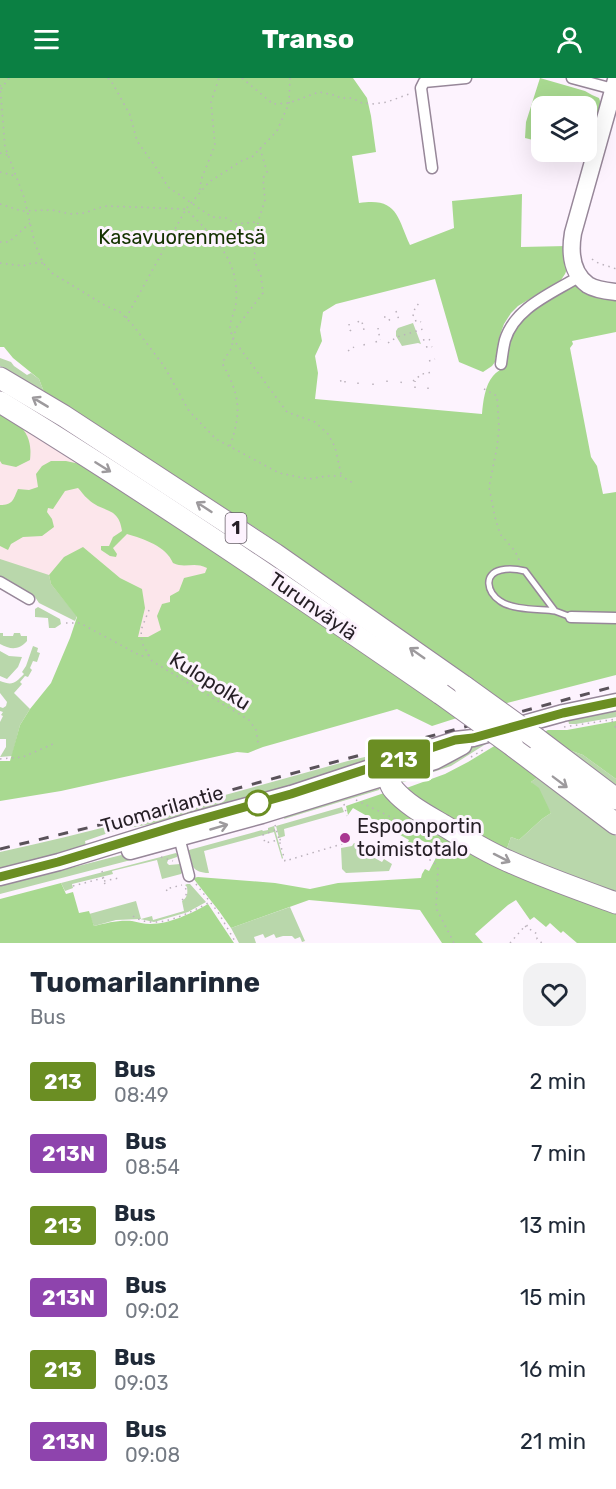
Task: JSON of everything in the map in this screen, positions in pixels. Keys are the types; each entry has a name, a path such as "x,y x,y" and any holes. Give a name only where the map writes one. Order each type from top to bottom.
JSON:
{"highway":[{"name":"Turunväylä","path":"0,378 73,422 275,554 465,687 616,799"},
{"name":"Turunväylä","path":"0,402 264,571 441,694 616,824"},
{"path":"387,770 393,788 407,802 472,842 507,861 540,875 616,903"}],"main road":[{"path":"615,84 573,232 571,254 580,276 589,285 616,292"},
{"name":"Tuomarilantie","path":"0,877 178,832 262,815 387,770 435,761 465,745 473,738 563,713 616,702"},
{"name":"Tuomarilantie","path":"0,885 178,832"}],"street":[{"path":"432,168 421,88 424,82 466,78"},
{"path":"572,78 615,84"},
{"path":"501,364 505,341 521,314 580,276"},
{"path":"0,582 29,599"},
{"path":"571,617 616,618"},
{"path":"178,832 184,880"}],"lane":[{"path":"555,611 525,571 513,568 499,570 490,575 488,586 501,602 515,607 555,611 571,617"}],"path":[{"path":"0,89 9,78"},
{"path":"108,78 130,115 137,141 168,187 212,216 227,218 236,224 258,222"},
{"path":"200,192 201,180 215,145 211,102 219,78"},
{"path":"242,78 273,104 289,104 319,92 374,104 402,97 421,88"},
{"path":"126,318 186,209 209,182 243,160 252,157 277,131 289,104 290,78"},
{"path":"0,85 5,147 43,263 52,273 120,312 132,324 165,366 189,411 216,439 279,473 309,479 341,476 353,483"},
{"path":"230,447 239,408 233,382 222,363 231,349 236,328 264,293 261,276 254,260 258,222 265,200 264,178 267,172 260,148"},
{"path":"0,153 8,155"},
{"path":"0,172 16,176"},
{"path":"0,204 22,211 52,210 70,214 85,213 107,206 186,209 217,240 232,266 236,285 236,304 230,327 233,339 287,412 315,422 328,434 336,447 341,476"},
{"path":"0,242 9,242 30,222"},
{"path":"592,259 602,266 616,269"},
{"path":"0,263 23,266 43,263"},
{"path":"413,316 420,302"},
{"path":"415,308 421,308"},
{"path":"396,311 399,320"},
{"path":"389,313 385,317 391,322"},
{"path":"358,321 363,323 364,330"},
{"path":"415,321 421,322"},
{"path":"349,324 351,331"},
{"path":"345,327 349,328"},
{"path":"378,328 380,340"},
{"path":"388,343 397,337 423,329"},
{"path":"423,340 430,340"},
{"path":"364,344 365,348"},
{"path":"348,351 354,347 352,351"},
{"path":"426,347 432,347"},
{"path":"429,360 435,359"},
{"path":"415,388 414,381 422,374 433,372"},
{"path":"401,383 402,378"},
{"path":"373,379 373,385"},
{"path":"340,381 345,380 345,382"},
{"path":"484,389 497,396 499,411 497,447 489,487 495,518 500,534 514,551 525,571"},
{"name":"Kulopolku","path":"149,610 141,630 142,643 152,661 249,720 256,729 258,743"},
{"path":"66,623 80,623 141,656 149,655"},
{"path":"560,727 616,719"},
{"path":"611,720 616,728"},
{"path":"0,759 23,757 53,744"},
{"path":"355,800 401,822"},
{"path":"343,804 347,816"},
{"path":"274,824 285,861 352,843"},
{"path":"276,830 263,835 265,843 283,839"},
{"path":"424,857 434,862 438,869 436,908 454,943"},
{"path":"161,858 170,860"},
{"path":"102,871 105,885"},
{"path":"73,886 119,878"},
{"path":"167,891 166,889 184,880"},
{"path":"182,900 187,892 184,880"},
{"path":"184,880 210,902 236,943"},
{"path":"133,916 140,921 154,923 188,914 210,902"},
{"path":"510,943 525,926 532,925"},
{"path":"525,926 537,934 537,939 542,943"}],"shaded area":[{"path":"0,412 80,464 215,565 151,653 0,565"}],"green space":[{"name":"Kasavuorenmetsä","path":"0,78 353,78 367,98 376,152 352,156 359,203 372,202 388,206 398,217 410,245 454,228 452,201 522,194 521,247 567,246 567,269 561,280 518,306 511,313 500,335 495,362 492,366 483,372 459,362 435,279 336,304 323,312 320,330 322,341 315,356 318,373 315,399 482,414 488,384 504,366 512,334 530,311 573,285 616,297 616,332 572,341 570,348 591,457 597,466 603,494 616,492 616,675 503,704 259,530 44,392 39,379 13,358 4,347 0,347"},
{"path":"540,78 595,96 534,96"},
{"path":"597,97 602,107 597,124"},
{"path":"531,106 531,140 525,138 526,122"},
{"path":"413,323 421,344 402,346 396,336 396,331 398,328"},
{"path":"0,358 11,362 27,375 31,373 39,379 44,392 0,366"},
{"path":"0,412 20,426 30,443 30,460 16,467 2,464 0,461"},
{"path":"51,461 80,464 238,565 460,717 432,726 397,709 248,753 237,752 61,791 0,801 0,761 10,761 20,725 51,683 77,617 51,584 49,575 64,557 83,547 120,578 142,589 145,608 138,637 148,637 161,630 157,616 162,604 170,602 170,596 179,591 184,578 205,573 207,568 173,563 160,548 127,534 113,548 117,554 116,557 110,556 101,550 101,546 109,546 113,537 122,531 120,523 114,514 93,503 78,488 65,491 53,509 48,508 47,512 54,527 42,536 23,537 11,544 8,550 0,546 0,505 10,503 18,489 29,490 38,487 36,474 42,466"},
{"path":"0,559 49,575 51,584 77,616 75,621 39,603 35,597 0,578"},
{"path":"38,607 60,619 61,624 55,628 49,628 48,618 35,617 35,609"},
{"path":"0,633 3,633 3,636 13,636 14,633 20,633 21,636 27,636 27,641 15,648 8,647 0,644"},
{"path":"33,646 38,648 37,652 40,653 37,662 33,661 28,677 25,676 20,682 22,684 14,693 30,709 20,725 12,756 0,757 6,747 6,739 0,739 0,722 3,712 0,711 0,707 6,706 7,702 0,693 0,681 14,683 24,674 22,672"},
{"path":"0,651 9,656 22,657 18,667 7,679 0,676"},
{"path":"616,707 616,717 569,724 568,719"},
{"path":"616,721 616,779 583,755 561,747 542,733 548,730 567,730"},
{"path":"441,738 159,827 157,823 117,830 85,841 86,846 0,873 0,852"},
{"path":"481,741 489,742 451,766 401,783 398,778 451,758"},
{"path":"496,745 538,777 531,782 539,788 551,813 519,840 511,837 505,854 401,790 445,774"},
{"path":"561,747 583,755 616,779 616,788"},
{"path":"538,777 616,836 616,899 505,854 511,837 519,840 551,813 531,782"},
{"path":"369,786 380,788 284,819 285,815"},
{"path":"387,792 616,909 616,943 577,943 550,923 546,927 534,917 530,920 516,900 475,934 483,943 442,943 420,910 309,900 231,928 193,878 275,883 310,889 338,883 421,878 425,869 429,871 440,850 419,839 412,852 409,852 404,850 409,840 353,808 348,815 346,806"},
{"path":"342,807 344,812 284,829 285,836 279,838 276,826"},
{"path":"274,826 282,859 274,832 204,851 209,873 199,871 191,863 189,850 268,830"},
{"path":"354,843 361,847 360,850 382,862 384,859 392,864 389,871 346,873 342,869 341,848 352,846"},
{"path":"133,852 158,852 0,894 0,886"},
{"path":"176,853 177,857 168,860 167,863 169,865 180,864 183,871 181,874 162,879 157,860 72,884 73,888 65,891 61,883"},
{"path":"61,883 66,894 73,892 79,913 89,911 94,926 122,921 150,924 165,922 208,904 234,943 0,943 0,899"},
{"path":"190,884 206,902 188,912 154,922 140,919 116,920 94,926 89,914 136,901 141,919 152,916 153,920 184,911 182,901 187,896 185,885"},
{"path":"290,907 305,941 302,942 300,937 295,939 292,936 276,938 274,934 265,938 263,934 254,937 256,943 239,943 231,928"}],"railway":[{"path":"0,849 120,820 616,686"}],"bus line":[{"name":"213","path":"0,877 291,794 455,740 473,738 563,713 616,702"}],"place":[{"name":"Espoonportin toimistotalo","path":"345,838"}]}
